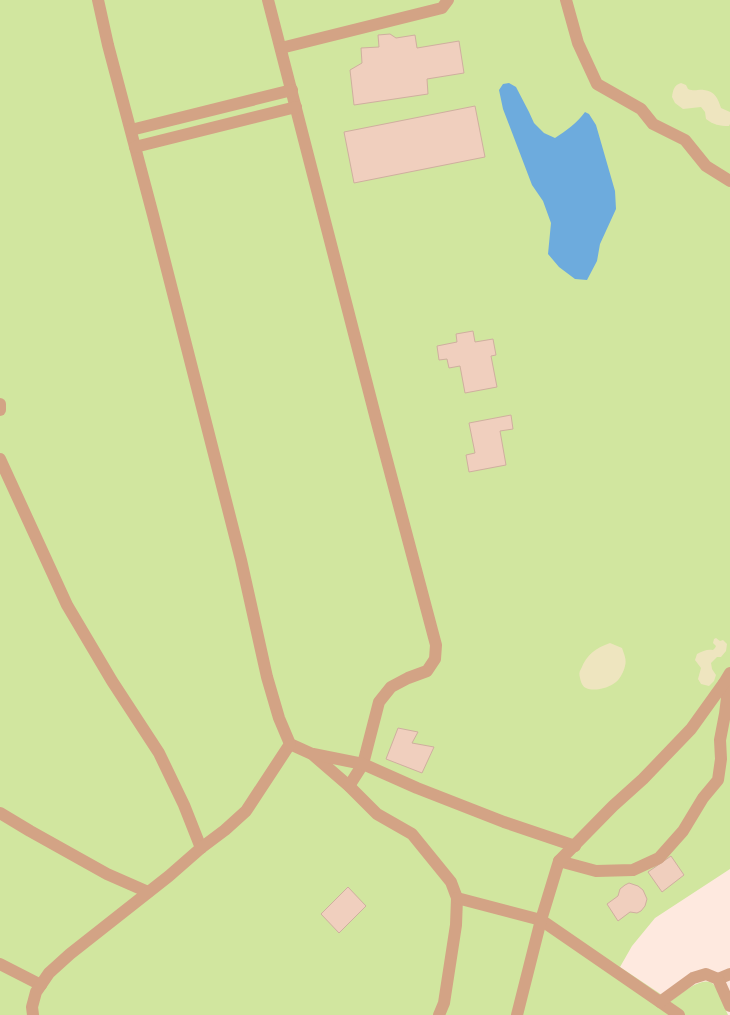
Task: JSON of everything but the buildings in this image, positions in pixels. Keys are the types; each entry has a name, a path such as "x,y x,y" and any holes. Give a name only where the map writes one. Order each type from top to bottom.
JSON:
{"street":[{"path":"98,0 108,45 241,560 266,677 279,718 290,744 312,754 363,764 417,788 504,822 575,846"},
{"path":"268,0 376,419 436,644 435,659 427,670 391,687 379,702 363,764 349,786"},
{"path":"281,48 442,8 448,0"},
{"path":"566,0 578,43 597,84 641,109 653,124 685,140 706,166 730,181"},
{"path":"131,130 292,90"},
{"path":"135,147 296,107"},
{"path":"0,404 0,410"},
{"path":"0,459 68,605 112,680 159,753 184,806 201,848"},
{"path":"517,1015 541,920 559,861 613,806 643,779 691,729 727,678"},
{"path":"559,861 596,871 633,870 659,858 683,831 703,798 718,780 721,759 720,740 727,698 727,678"},
{"path":"34,1015 32,1007 36,992 49,973 70,954 225,830 246,811 290,744"},
{"path":"312,754 349,786 377,814 412,834 451,882 457,898 456,926 444,1003 439,1015"},
{"path":"0,813 30,832 106,874 148,892"},
{"path":"457,898 541,920 679,1015"},
{"path":"0,964 41,985"},
{"path":"660,1002 693,978 706,974 718,979 730,1006"},
{"path":"718,979 730,974"}],"green space":[{"path":"0,0 730,0 730,869 655,918 632,946 620,967 671,1001 699,983 711,982 717,989 728,1015 0,1015"}],"sand":[{"path":"681,83 686,85 690,90 704,90 711,92 717,99 721,108 730,112 729,126 717,125 706,119 705,112 701,107 683,109 675,103 672,97 673,90 675,86"},
{"path":"716,638 720,641 723,640 727,644 726,651 721,657 717,657 711,663 712,669 716,675 714,681 709,686 701,684 698,679 701,668 695,660 697,654 705,650 713,650 715,648 716,646 713,643 714,639"},
{"path":"610,643 622,648 626,662 622,675 616,682 606,688 593,690 586,688 582,684 579,675 583,664 592,652"}],"water":[{"path":"509,83 516,87 534,123 544,133 555,138 578,120 585,112 589,114 596,125 615,191 616,209 600,244 597,261 587,280 575,279 559,267 548,254 551,223 543,201 532,185 503,109 499,90 503,84"}]}
